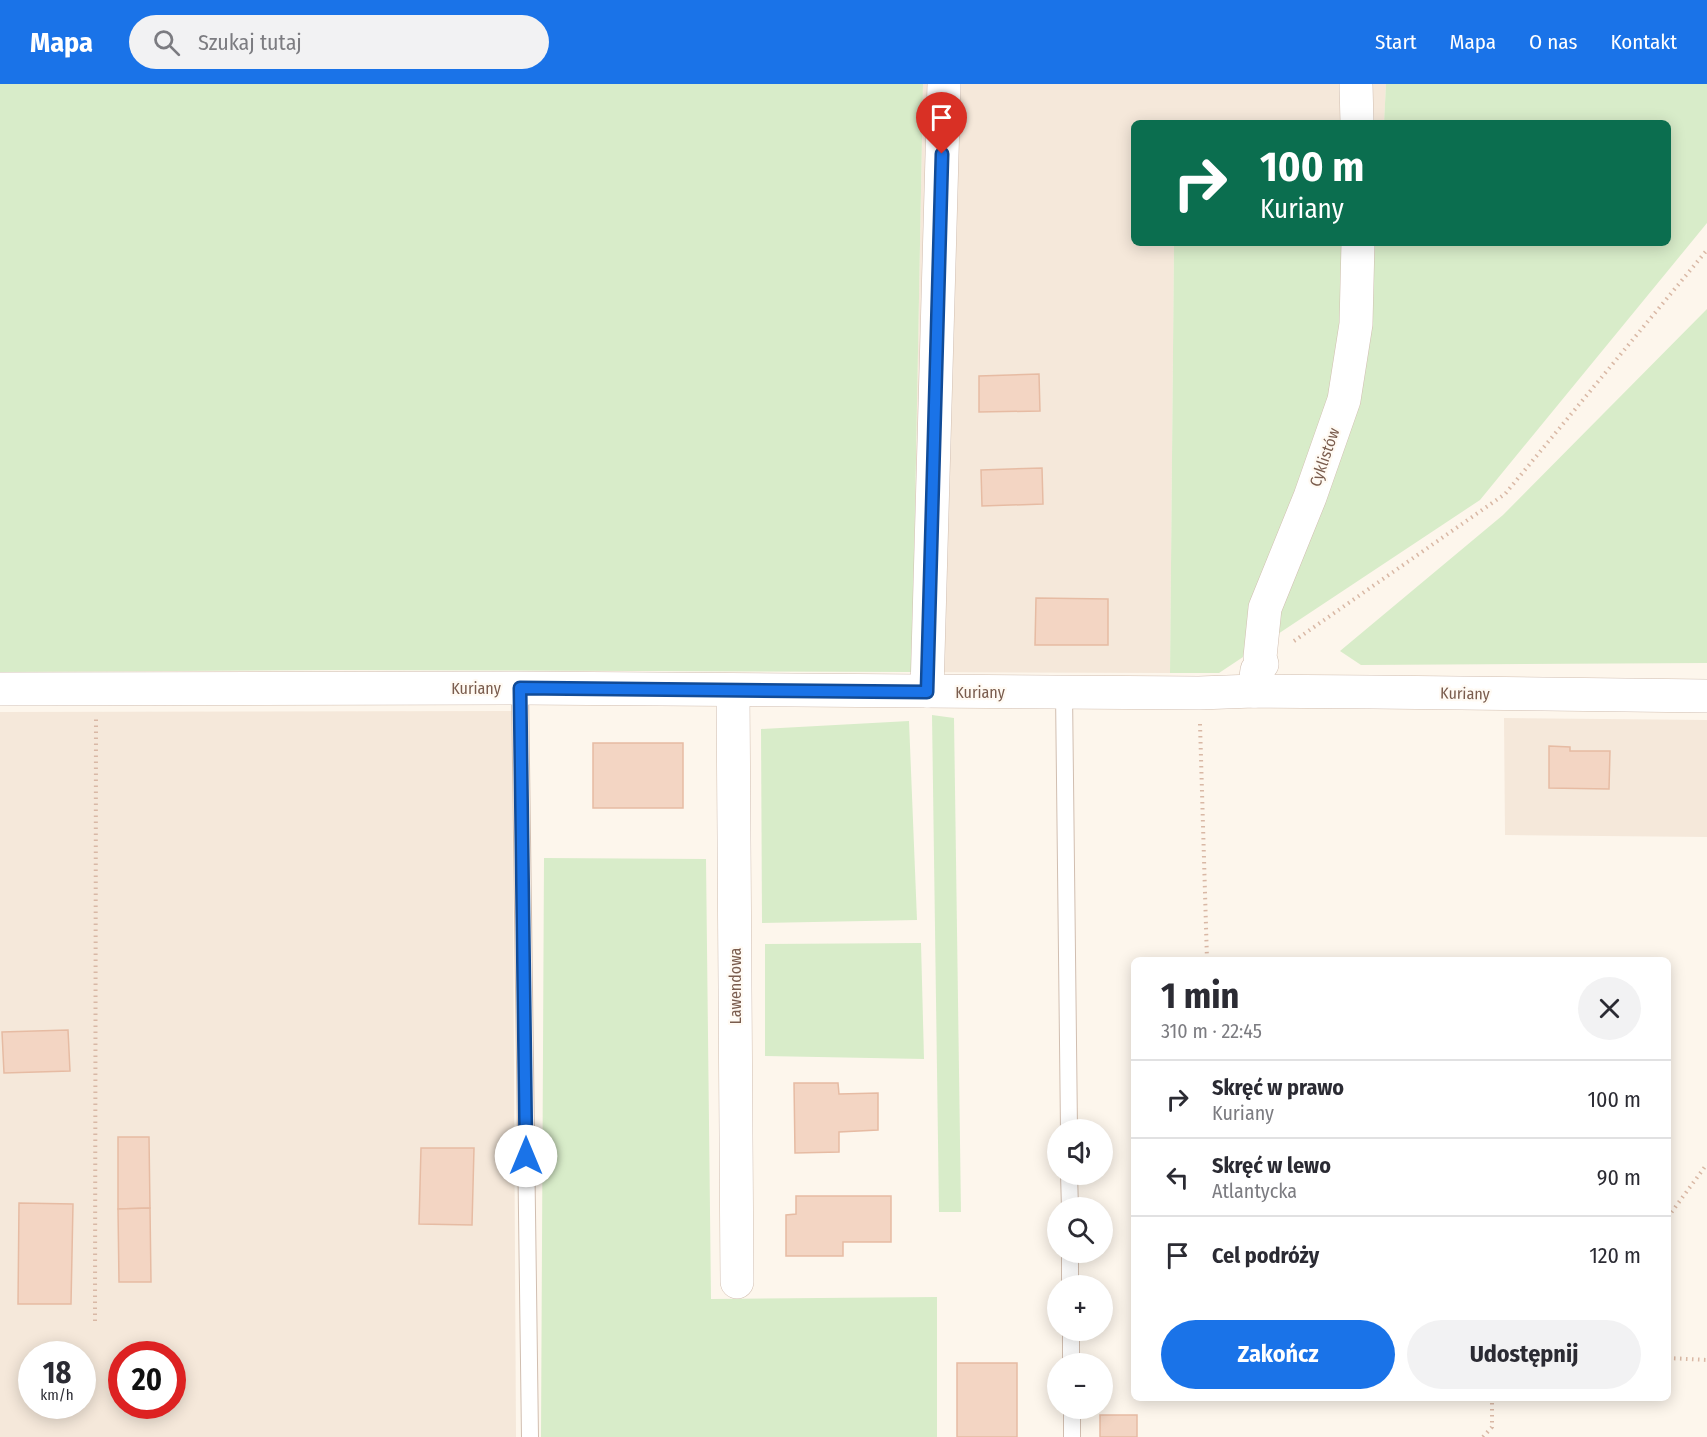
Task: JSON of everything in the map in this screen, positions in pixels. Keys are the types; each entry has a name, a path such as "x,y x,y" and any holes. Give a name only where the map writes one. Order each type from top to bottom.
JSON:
{"street":[{"path":"927,692 945,84"},
{"path":"1356,84 1357,120"},
{"name":"Cyklistów","path":"1258,678 1265,608 1310,496 1344,400 1356,324 1358,246"},
{"name":"Kuriany","path":"0,689 520,688 1199,693 1258,678 1707,696"},
{"name":"Lawendowa","path":"733,690 737,1282"}],"lane":[{"path":"520,688 530,1437"},
{"path":"1064,692 1069,1119"},
{"path":"1072,1419 1072,1437"}],"path":[{"path":"1258,678 1269,657 1505,494 1707,250"},
{"path":"95,1321 96,689"},
{"path":"1199,693 1207,957"},
{"path":"1671,1213 1707,1164"},
{"path":"1671,1359 1707,1360"},
{"path":"1483,1437 1491,1427 1492,1401"}],"shaded area":[{"path":"923,84 1386,84 1384,120 1131,120 1131,246 1174,246 1170,673 912,672"},
{"path":"512,711 516,1437 0,1437 0,712"},
{"path":"1504,718 1707,720 1707,837 1505,835"}],"green space":[{"path":"0,84 923,84 912,672 335,670 0,672"},
{"path":"1386,84 1707,84 1707,223 1480,500 1219,673 1170,673 1174,246 1671,246 1671,120 1384,120"},
{"path":"1707,309 1707,663 1361,665 1340,651 1503,515"},
{"path":"932,715 954,718 961,1212 939,1212"},
{"path":"909,721 917,920 762,923 761,729"},
{"path":"544,858 706,859 711,1299 937,1297 937,1437 541,1437"},
{"path":"921,943 924,1059 765,1056 765,944"}],"building":[{"path":"1039,374 1040,411 979,412 979,376"},
{"path":"1042,468 1043,504 982,506 981,470"},
{"path":"1036,598 1108,599 1108,645 1035,645"},
{"path":"593,743 683,743 683,808 593,808"},
{"path":"1549,746 1570,747 1570,751 1610,751 1609,789 1549,788"},
{"path":"68,1030 70,1071 4,1073 2,1032"},
{"path":"794,1083 838,1083 839,1094 878,1093 878,1130 839,1132 839,1152 795,1153"},
{"path":"118,1137 149,1137 150,1208 118,1209"},
{"path":"421,1148 474,1148 472,1225 419,1224"},
{"path":"796,1196 891,1196 891,1242 843,1242 843,1256 786,1256 786,1215 796,1214"},
{"path":"19,1203 73,1204 71,1304 18,1304"},
{"path":"150,1208 151,1282 119,1282 118,1209"},
{"path":"957,1363 1017,1363 1017,1437 957,1437"},
{"path":"1113,1415 1137,1415 1137,1437 1100,1437 1100,1419 1113,1419"}],"route":[{"path":"526,1156 520,688 927,692 942,154"}]}
